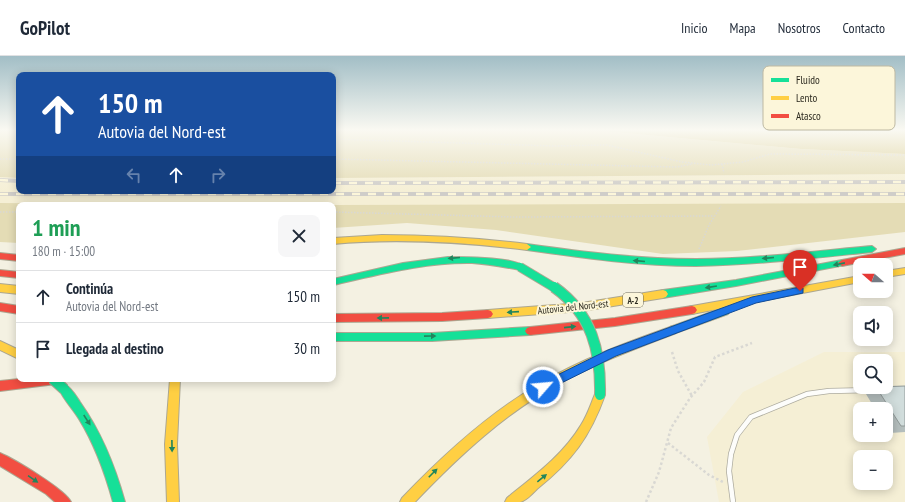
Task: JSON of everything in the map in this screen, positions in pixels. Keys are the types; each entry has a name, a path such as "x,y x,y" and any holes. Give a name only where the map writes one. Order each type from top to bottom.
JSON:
{"highway":[{"path":"336,235 393,231 470,234 546,249"},
{"path":"336,241 383,236 438,237 546,249 642,262 689,263 739,261 905,247"},
{"name":"Autovia del Nord-est","path":"336,318 442,316 582,307 736,283 905,251"},
{"path":"0,252 16,253"},
{"path":"0,256 16,258"},
{"path":"336,281 454,258 486,259 520,267 547,280 562,292 582,315 595,338 602,367 600,395 592,419 572,448 544,476 511,502"},
{"path":"893,273 905,271"},
{"path":"0,273 16,275"},
{"name":"Autovia del Nord-est","path":"336,337 446,336 531,331 643,318 755,300 853,280"},
{"path":"0,288 16,290"},
{"path":"406,502 447,459 480,430 543,387 612,353 755,300"},
{"path":"0,307 16,310"},
{"path":"336,339 349,337"},
{"path":"0,345 16,353"},
{"path":"0,386 31,382"},
{"path":"57,382 74,400 94,430 112,472 119,502"},
{"path":"173,502 172,407 174,382"},
{"path":"0,459 44,486 65,502"}],"lane":[{"path":"733,502 729,471 731,454 737,435 751,417 807,394 829,391 853,391"}],"path":[{"path":"634,151 696,164"},
{"path":"336,159 676,167 696,164 744,162 770,154 806,153 905,155"},
{"path":"0,159 16,159"},
{"path":"722,164 724,173"},
{"path":"699,249 714,216 721,206"},
{"path":"0,212 16,212"},
{"path":"336,212 383,212 514,217 714,216"},
{"path":"646,502 659,472 671,428 692,396 704,382 715,357 752,343"},
{"path":"672,352 678,371 692,396"},
{"path":"667,443 708,475 731,486"}],"shaded area":[{"path":"0,151 16,151 16,178 0,177"},
{"path":"336,151 839,151 905,154 905,174 336,178"},
{"path":"839,151 905,151 905,154"},
{"path":"905,174 905,203 417,206 336,205 336,202 0,203 0,177 16,178 16,194 336,194 336,178"},
{"path":"0,203 16,203 16,243 0,242"},
{"path":"905,203 905,232 737,251 663,254 496,230 407,223 336,228 336,205"},
{"path":"824,352 905,352 905,502 719,502 707,437 743,392"}],"building":[{"path":"893,386 905,386 905,426 901,426 893,414 893,402 886,402 880,394 893,394"}],"railway":[{"path":"0,180 16,181"},
{"path":"336,183 905,182"},
{"path":"0,194 905,194"}],"traffic: fast":[{"path":"527,247 617,259 697,262 722,262 872,249"},
{"path":"336,281 403,267 448,261 471,260 495,262 520,267"},
{"path":"663,294 736,283 842,263"},
{"path":"520,267 540,278 557,290 572,303 583,317 592,333 598,352 600,395"},
{"path":"673,330 725,311"},
{"path":"336,337 432,337 530,331"},
{"path":"56,382 64,389"},
{"path":"64,389 83,415 98,442 110,471 119,502"}],"traffic: slow":[{"path":"336,241 382,238 430,238 527,247"},
{"path":"893,273 905,271"},
{"path":"692,310 853,280"},
{"path":"0,288 16,290"},
{"path":"488,314 582,307 663,294"},
{"path":"406,502 470,440 524,399 574,370 673,330"},
{"path":"0,345 16,353"},
{"path":"173,502 171,444 175,382"},
{"path":"511,502 553,468 576,443 594,413 600,395"}],"traffic: jam":[{"path":"842,263 905,251"},
{"path":"0,256 16,258"},
{"path":"0,273 16,275"},
{"path":"0,307 16,310"},
{"path":"530,331 615,322 692,310"},
{"path":"336,318 442,317 488,314"},
{"path":"0,386 32,382"},
{"path":"0,459 50,490 65,502"}],"route":[{"path":"543,387 612,353 648,341 755,300 800,291"}]}
